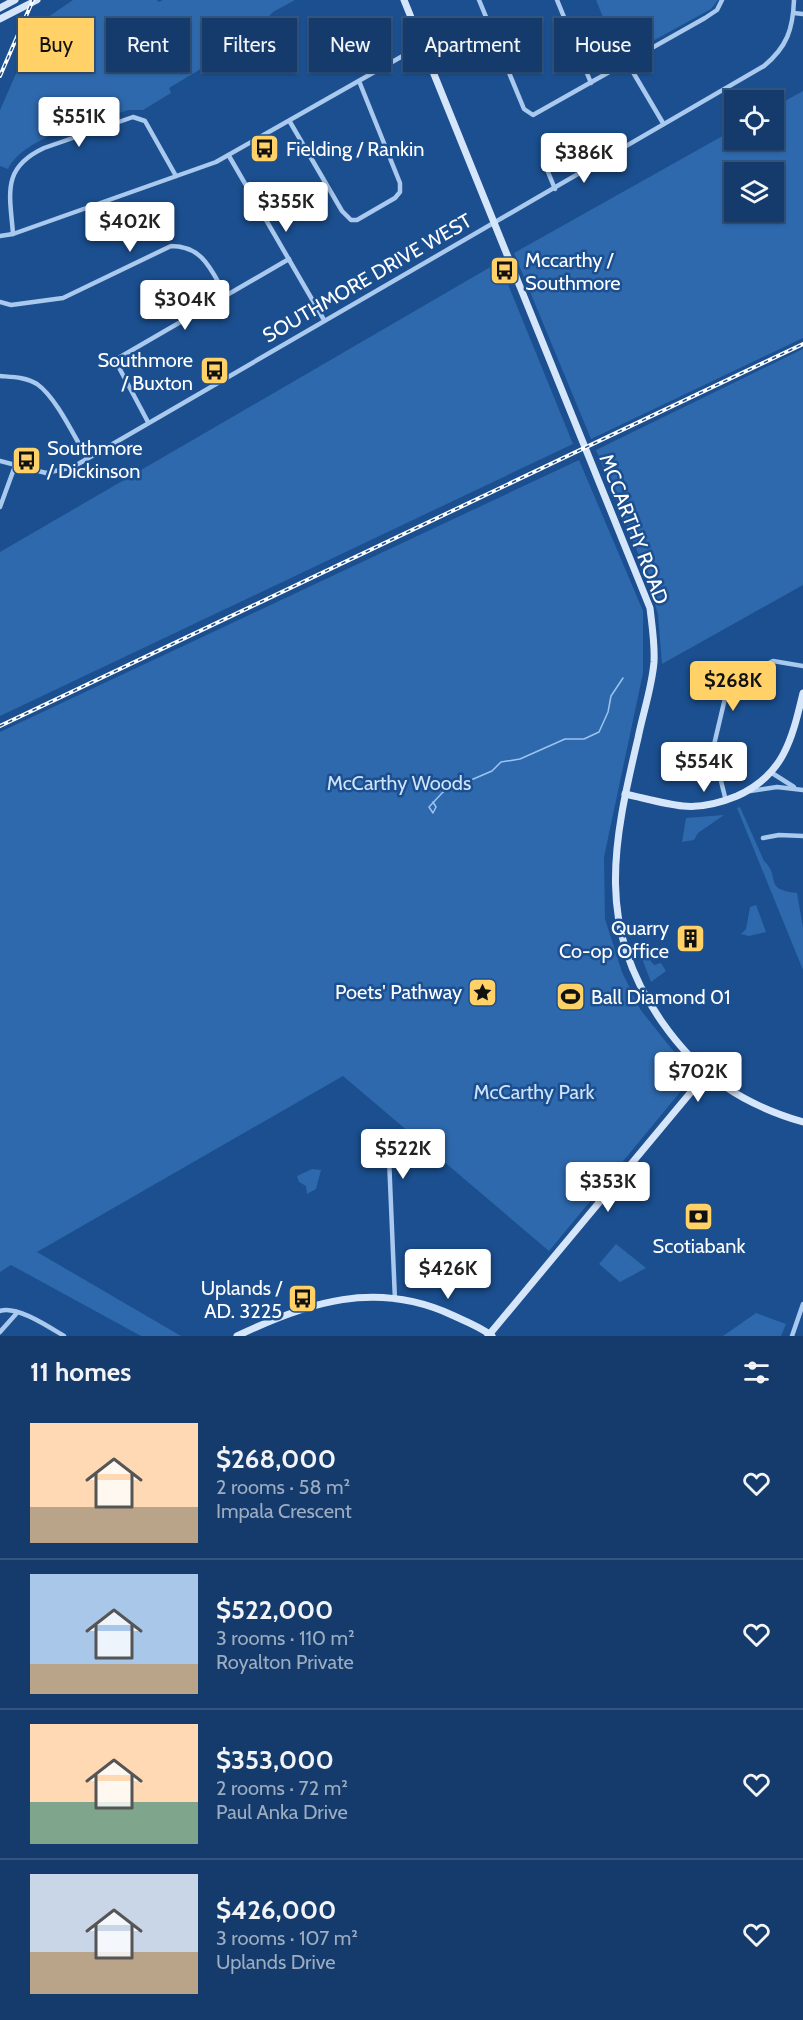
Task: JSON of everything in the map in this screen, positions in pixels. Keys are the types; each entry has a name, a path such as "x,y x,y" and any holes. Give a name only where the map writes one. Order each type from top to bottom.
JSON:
{"street":[{"path":"0,8 15,0"},
{"path":"0,19 37,0"},
{"name":"MCCARTHY ROAD","path":"404,0 411,18"},
{"path":"479,0 524,109 533,115 610,72"},
{"path":"557,0 591,83"},
{"path":"652,48 717,10 722,0"},
{"name":"SOUTHMORE DRIVE WEST","path":"0,461 46,473 73,467 324,320 555,189 663,123 764,66 775,57 790,34 794,0"},
{"path":"794,13 803,14"},
{"path":"0,236 14,234 229,156 403,56"},
{"name":"MCCARTHY ROAD","path":"433,72 650,608 654,648 653,669 625,794 615,854 615,898 623,941 642,992 673,1038 706,1074 757,1106 803,1122"},
{"path":"633,72 663,123"},
{"path":"290,122 342,211 351,220 357,220 395,198 400,192 400,183 358,81"},
{"path":"14,234 10,189 12,176 20,164 30,155 44,148 122,120 133,117 145,121 177,176"},
{"path":"229,156 324,320"},
{"path":"548,172 555,189"},
{"path":"0,302 11,305 63,298 171,246 185,246 197,252 207,261 225,294"},
{"path":"148,422 114,360 289,259"},
{"path":"0,376 26,379 38,384 49,397 87,458"},
{"path":"0,507 15,466"},
{"path":"726,801 713,749 726,694 732,683 773,661 803,666"},
{"path":"625,794 686,807 726,801 747,791 772,773 792,739 803,693"},
{"path":"772,773 796,788"},
{"path":"747,791 777,787 803,790"},
{"path":"764,838 779,835 803,836"},
{"path":"237,1336 287,1313 323,1301 356,1297 395,1300 443,1311 490,1335 706,1074"},
{"path":"389,1158 406,1143 397,1135 388,1149 395,1300"},
{"path":"792,1336 803,1304"},
{"path":"0,1311 8,1309 16,1314 28,1316 64,1336"},
{"path":"0,1332 16,1314"}],"green space":[{"path":"73,0 157,0 159,2 163,0 295,0 273,12 267,18 202,18 202,68 169,88 171,93 143,110 128,110 44,139 17,157 8,169 0,166 0,110 18,69 18,72 94,72 94,18 47,18"},
{"path":"596,0 718,0 711,9 652,41 652,18 603,18"},
{"path":"803,91 803,338 591,439 514,253 724,135 724,150 784,150 784,101"},
{"path":"499,262 573,444 0,716 0,552"},
{"path":"803,349 803,585 662,664 658,615 648,578 596,450"},
{"name":"McCarthy Woods","path":"579,460 643,611 643,673 604,857 605,919 622,972 640,1009 695,1074 549,1251 343,1076 37,1252 181,1336 141,1336 11,1265 0,1272 0,732"},
{"path":"740,807 776,886 797,893 803,928 803,970 737,808"},
{"path":"724,815 698,833 694,840 682,842 686,818"},
{"path":"756,905 766,932 749,936 741,934 746,929 750,907"},
{"path":"636,943 654,965 661,963 666,971 651,982"},
{"path":"312,1169 321,1170 316,1189 307,1194 306,1186 299,1182 297,1176"},
{"path":"616,1244 646,1268 620,1282 599,1264"},
{"path":"756,1313 786,1324 781,1336 723,1336"}],"waterway":[{"path":"433,802 436,807 433,813 429,807 443,792 492,771 501,762 520,759 565,739 584,739 599,732 608,712 611,696 623,678"}],"railway":[{"path":"0,76 33,0"},
{"path":"0,726 803,344"}],"place":[{"name":"Fielding / Rankin","path":"265,149"},
{"name":"Mccarthy / Southmore","path":"504,271"},
{"name":"Southmore / Buxton","path":"214,371"},
{"name":"Southmore / Dickinson","path":"26,460"},
{"name":"Quarry Co-op Office","path":"690,939"},
{"name":"Poets' Pathway","path":"483,992"},
{"name":"Ball Diamond 01","path":"570,997"},
{"name":"Scotiabank","path":"699,1216"},
{"name":"Uplands / AD. 3225","path":"303,1299"}],"park label":[{"name":"McCarthy Park","path":"534,1092"}]}
